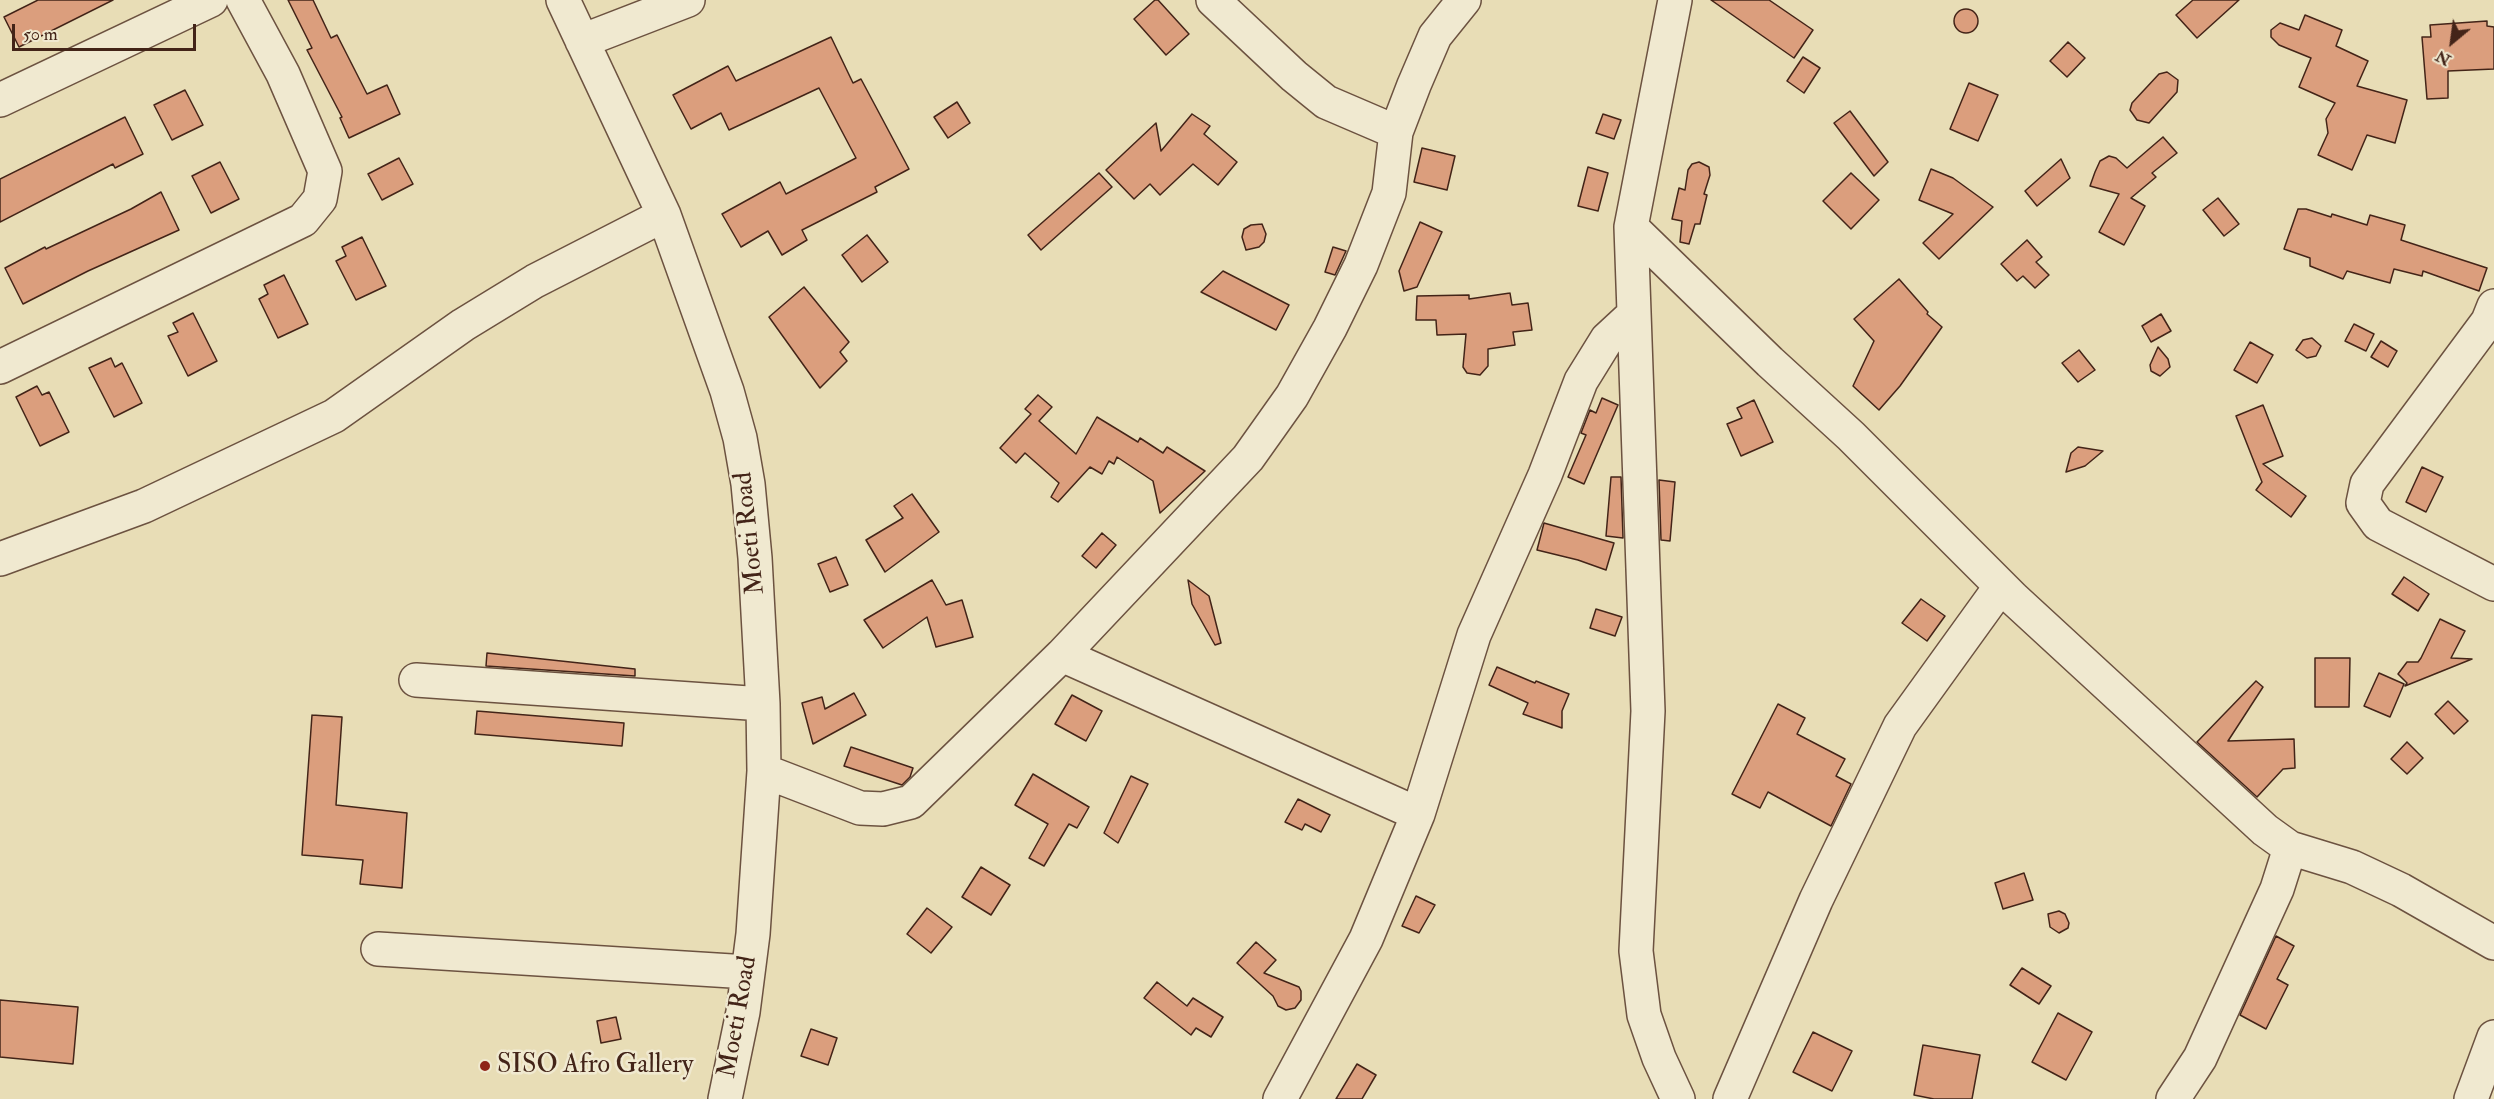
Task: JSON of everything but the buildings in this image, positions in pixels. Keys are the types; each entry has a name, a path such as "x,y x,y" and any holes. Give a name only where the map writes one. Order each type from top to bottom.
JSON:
{"street":[{"path":"0,100 211,0"},
{"path":"0,367 303,220 320,199 325,171 283,74 243,0"},
{"name":"Moeti Road","path":"563,0 664,215 728,391 740,438 755,558 763,704 764,771 748,972 725,1099"},
{"path":"582,41 688,0"},
{"path":"1213,0 1294,76 1326,102 1396,132"},
{"path":"764,771 860,808 883,810 911,802 1062,655 1248,458 1292,396 1361,265 1389,193 1396,132 1435,36 1464,0"},
{"path":"1675,0 1631,227 1648,711 1636,951 1644,1015 1659,1058 1678,1099"},
{"path":"0,559 144,506 334,416 463,325 535,281 664,215"},
{"path":"1631,227 1770,362 1851,436 2001,586 2265,830 2290,848 2352,867 2377,878 2494,943"},
{"path":"2494,306 2488,321 2367,484 2363,503 2379,524 2494,584"},
{"path":"1280,1099 1365,939 1418,814 1474,635 1545,475 1581,381 1607,339 1634,314"},
{"path":"1730,1099 1816,900 1900,726 2001,586"},
{"path":"1062,655 1418,814"},
{"path":"416,680 763,704"},
{"path":"2173,1099 2200,1058 2277,889 2290,848"},
{"path":"378,949 748,972"},
{"path":"2471,1099 2494,1036"}],"place":[{"name":"SISO Afro Gallery","path":"485,1066"}]}
